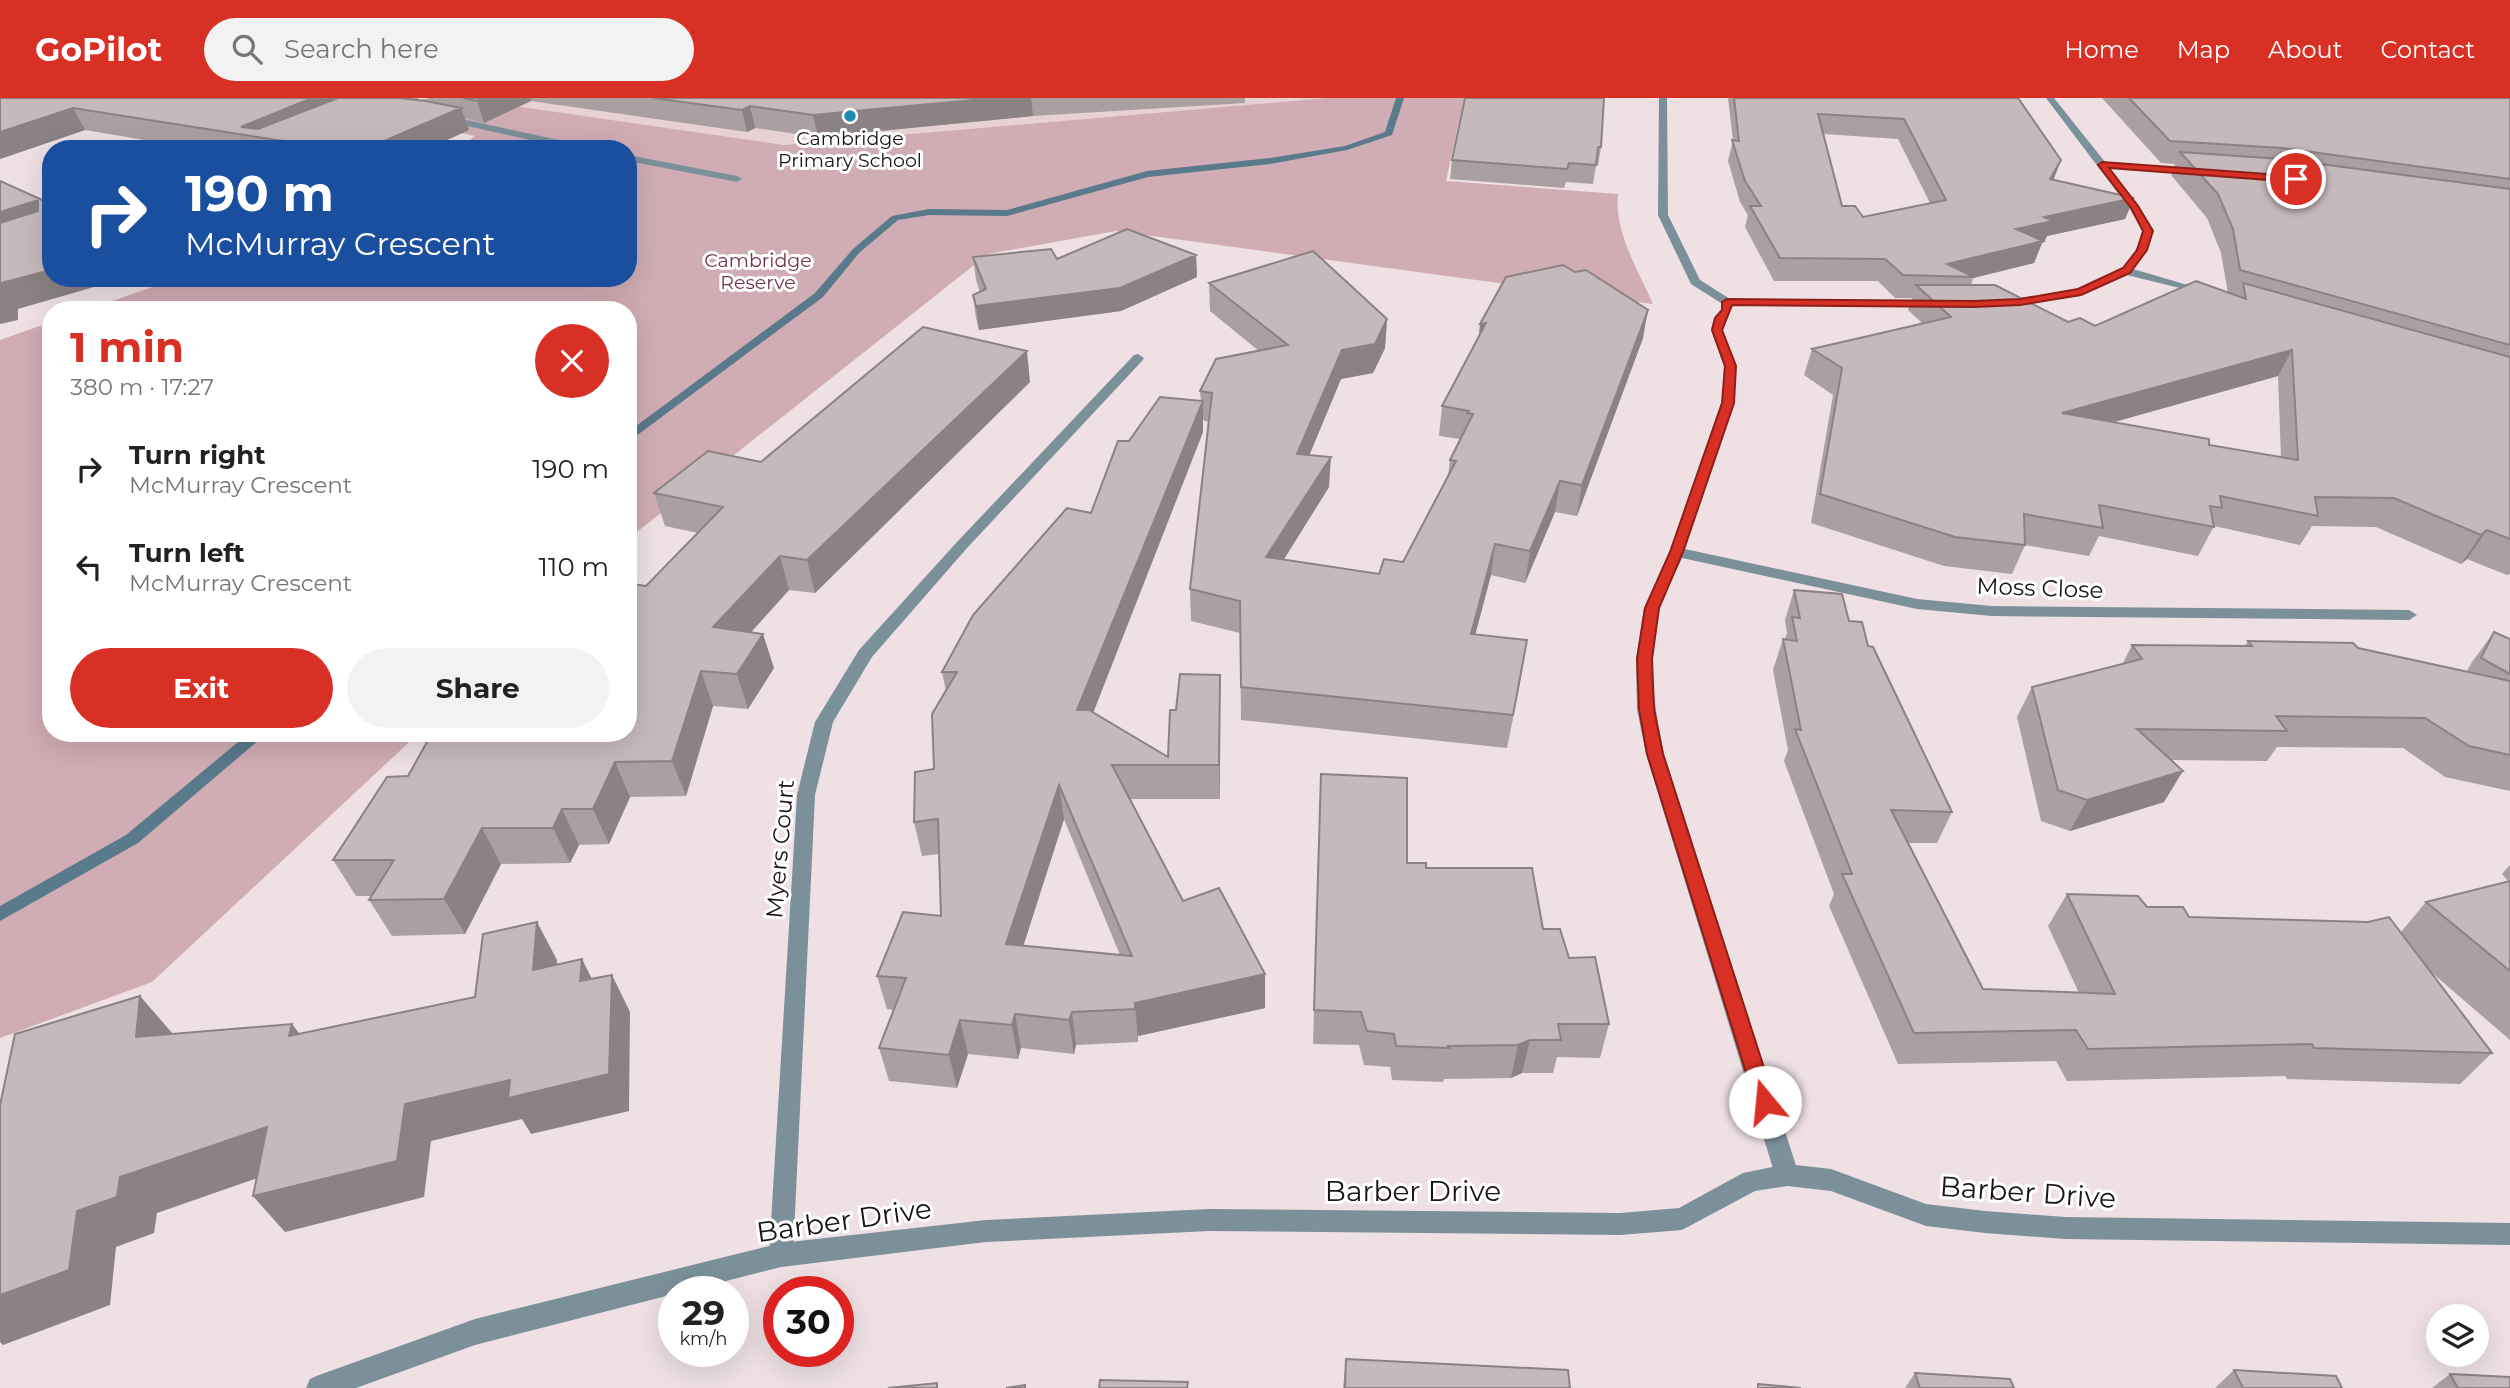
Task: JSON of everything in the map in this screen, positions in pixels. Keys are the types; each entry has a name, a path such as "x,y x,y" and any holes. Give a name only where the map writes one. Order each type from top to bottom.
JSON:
{"street":[{"path":"1663,98 1663,215 1695,282 1720,295 1727,302 1947,304"},
{"path":"1997,303 2081,292 2126,271 2142,250 2148,231 2135,208 2050,98"},
{"path":"435,117 544,140"},
{"path":"637,160 737,179"},
{"path":"2102,165 2206,172"},
{"path":"2126,271 2219,298"},
{"path":"1727,302 1727,310 1720,318 1717,330 1730,366 1728,403 1677,552 1652,608 1644,659 1646,709 1655,754 1787,1175"},
{"name":"Myers Court","path":"781,1255 806,795 824,722 865,654 962,545 1138,358"},
{"name":"Moss Close","path":"1677,552 1917,604 1980,610 2409,615"},
{"name":"Barber Drive","path":"319,1388 475,1332 781,1255 986,1231 1209,1220 1629,1224 1682,1219 1751,1181 1787,1175 1831,1180 1926,1215 1985,1222 2078,1228 2510,1234"}],"shaded area":[{"name":"Cambridge Primary School","path":"460,98 1327,98 784,145"}],"green space":[{"name":"Cambridge Reserve","path":"427,98 460,98 784,145 1327,98 1464,98 1446,181 1618,194 1623,237 1653,304 1116,231 988,254 637,532 637,301 113,301 152,287 637,287 637,140 470,140 475,136 382,116"},
{"path":"42,325 42,742 409,742 152,982 0,1038 0,340"}],"building":[{"path":"0,98 312,98 241,127 258,129 338,98 399,98 461,108 387,140 277,140 73,108 0,132"},
{"path":"653,98 994,98 813,115 750,106 742,110"},
{"path":"1465,98 1604,98 1601,147 1598,147 1596,165 1569,163 1567,169 1452,160"},
{"path":"1734,98 2018,98 2061,160 2050,179 2134,198 2044,217 2053,221 2016,229 2043,241 1947,264 1974,277 1903,275 1885,259 1780,258 1750,206 1761,206 1745,181 1732,140 1739,141","holes":["1818,114 1904,119 1946,200 1863,217 1855,206 1842,206"]},
{"path":"2129,98 2510,98 2510,179 2282,148 2170,141"},
{"path":"2180,152 2282,159 2510,189 2510,345 2240,270 2233,229 2218,194"},
{"path":"0,181 42,200 42,272 1,283 0,295 0,223 38,211 38,200 0,212"},
{"path":"1127,229 1196,255 1120,288 976,306 973,295 986,289 973,257 1051,249 1057,259"},
{"path":"1313,251 1387,319 1375,344 1342,350 1297,454 1331,457 1266,557 1379,574 1384,559 1403,562 1456,461 1450,460 1473,414 1442,406 1486,323 1480,324 1506,277 1563,265 1575,272 1586,270 1648,310 1582,485 1560,481 1530,551 1495,544 1471,634 1527,640 1513,715 1241,687 1240,601 1190,589 1212,393 1200,391 1216,359 1288,345 1209,283"},
{"path":"2196,281 2246,299 2243,283 2510,357 2510,539 2487,530 2481,535 2394,498 2315,497 2318,516 2220,496 2222,508 2210,506 2214,527 2099,505 2103,528 2024,514 2025,545 1955,537 1820,494 1842,368 1812,349 1951,317 1916,285 1995,285 2068,322 2080,318 2095,326","holes":["2292,350 2298,460 2209,445 2209,439 2062,413"]},
{"path":"923,327 1027,351 807,560 780,556 713,627 763,634 737,674 701,671 672,761 615,762 593,809 562,809 553,828 482,828 444,899 369,900 394,860 333,860 387,777 408,776 427,742 637,742 637,585 646,586 723,507 654,493 708,451 761,462"},
{"path":"1160,397 1203,401 1077,710 1089,710 1168,757 1170,710 1176,710 1180,674 1220,675 1219,765 1112,765 1183,901 1219,888 1265,974 1135,1003 1135,1009 1072,1012 1069,1020 1015,1014 1012,1025 960,1020 949,1055 879,1048 906,978 877,976 903,912 941,916 938,819 914,822 915,772 934,769 932,714 957,672 942,672 973,615 1067,508 1091,513 1118,441 1129,441","holes":["1059,785 1132,956 1006,944"]},
{"path":"1794,590 1842,594 1849,621 1862,622 1868,646 1873,647 1952,812 1891,810 1983,989 2115,994 2067,894 2138,896 2147,907 2183,907 2189,917 2368,922 2389,917 2492,1053 2314,1048 2312,1044 2088,1049 2076,1030 1914,1033 1842,874 1852,874 1795,729 1801,730 1783,639 1797,641 1792,617 1800,618"},
{"path":"2494,632 2510,639 2510,674 2481,658"},
{"path":"2248,641 2353,643 2358,648 2510,681 2510,755 2469,746 2425,718 2276,716 2287,731 2137,729 2183,771 2087,800 2058,790 2032,687 2142,659 2132,645 2252,646"},
{"path":"1321,774 1407,778 1407,863 1426,863 1426,868 1532,868 1543,929 1560,929 1569,958 1595,957 1609,1024 1558,1024 1561,1040 1530,1040 1518,1045 1448,1046 1449,1048 1396,1046 1394,1034 1367,1031 1361,1012 1314,1010"},
{"path":"2510,881 2510,971 2426,902"},
{"path":"537,922 533,970 582,959 580,981 612,975 609,1074 508,1098 510,1080 405,1104 397,1161 253,1196 267,1127 120,1177 117,1197 77,1211 69,1270 0,1295 0,1105 15,1034 140,996 136,1037 292,1024 289,1036 475,997 483,934"},
{"path":"1346,1359 1568,1370 1570,1388 1345,1388"},
{"path":"2234,1370 2336,1376 2342,1388 2243,1388"},
{"path":"1915,1373 2010,1379 2014,1388 1920,1388"},
{"path":"2450,1374 2510,1377 2510,1388 2458,1388"},
{"path":"1100,1380 1188,1382 1187,1388 1099,1388"},
{"path":"937,1383 937,1388 888,1388"},
{"path":"1758,1384 1801,1388 1758,1388"}],"waterway":[{"path":"637,431 819,295 856,251 895,218 929,212 1007,213 1147,174 1270,161 1347,148 1389,133 1400,98"},
{"path":"0,914 132,839 248,742"}],"place":[{"name":"Cambridge Primary School","path":"850,116"}],"route":[{"path":"1765,1102 1655,754 1646,709 1644,659 1652,608 1677,552 1728,403 1730,366 1717,330 1720,318 1727,310 1727,302 1974,304 2054,298 2081,292 2126,271 2142,250 2148,231 2135,208 2102,165 2296,179"}]}
